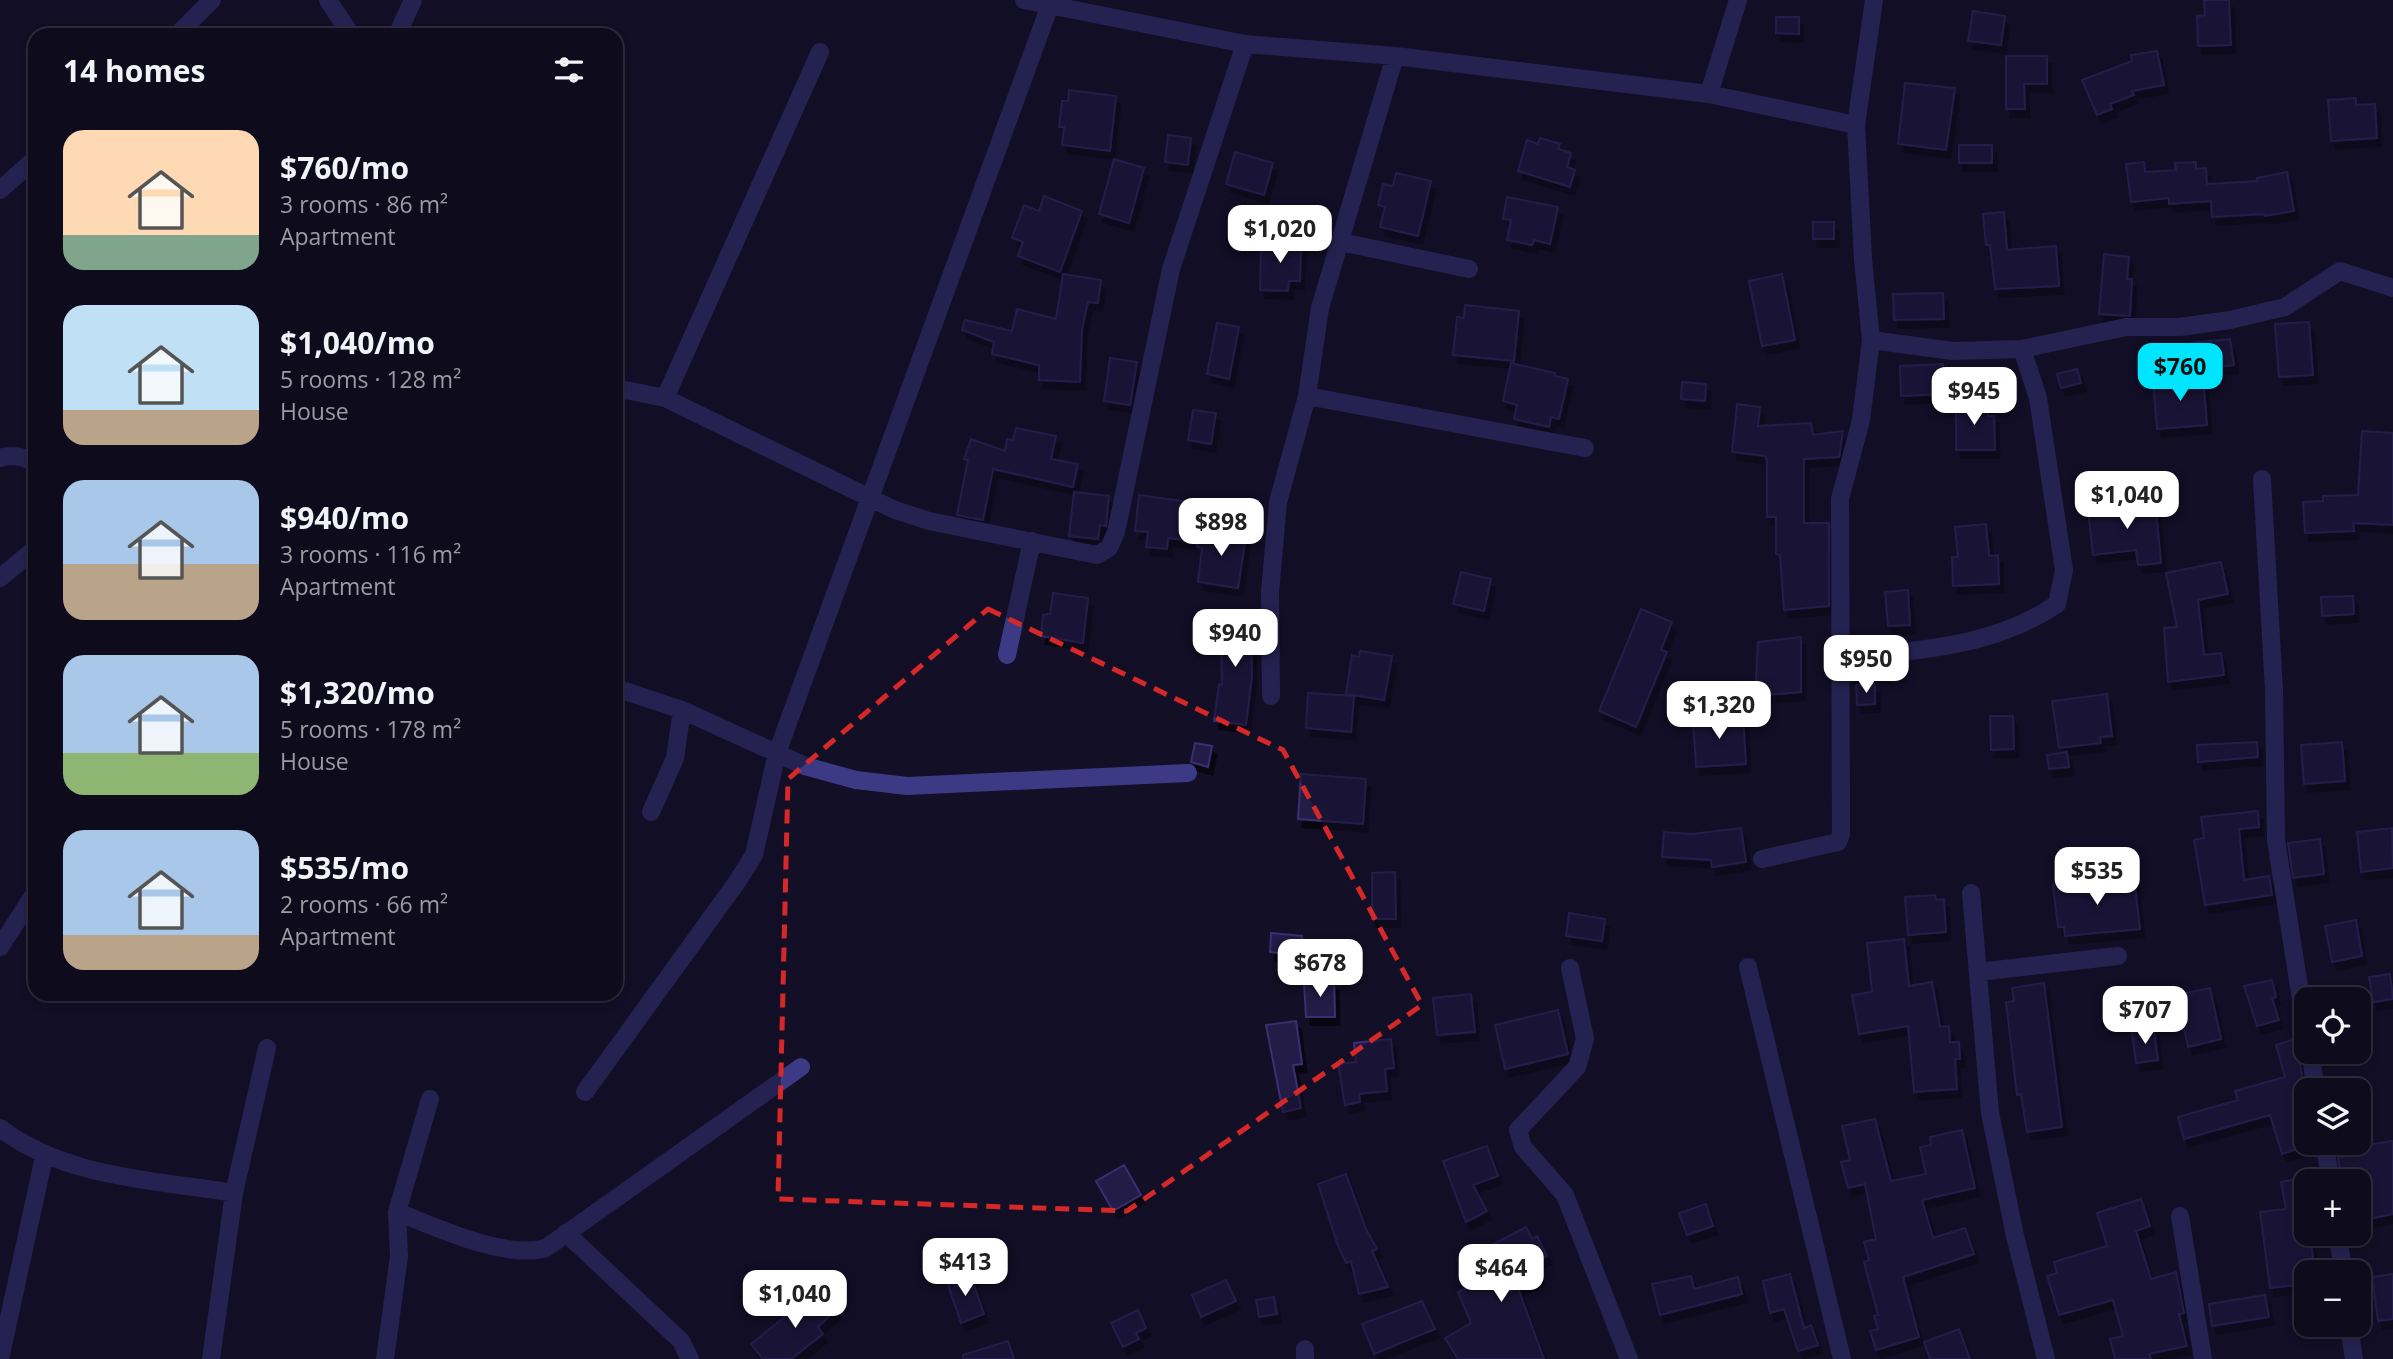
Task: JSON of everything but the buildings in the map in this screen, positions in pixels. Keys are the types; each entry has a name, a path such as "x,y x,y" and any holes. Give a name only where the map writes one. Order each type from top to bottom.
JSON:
{"street":[{"path":"184,28 212,0"},
{"path":"328,0 346,28"},
{"path":"400,28 413,0"},
{"path":"1024,0 1245,44 1395,56 1709,94 1856,125"},
{"path":"1709,94 1738,0"},
{"path":"1762,859 1838,842 1841,834 1840,499 1868,387 1871,340 1863,259 1856,125 1874,0"},
{"path":"585,1093 754,855 778,753 1050,5"},
{"path":"623,391 665,398 895,510 929,522 1097,555 1109,548 1116,532 1171,269 1245,44"},
{"path":"665,398 821,52"},
{"path":"1270,696 1270,592 1278,502 1307,396 1320,308 1395,56"},
{"path":"0,190 28,165"},
{"path":"1341,242 1469,269"},
{"path":"1871,340 1954,351 2022,349 2126,327 2179,327 2230,320 2285,307 2340,271 2393,288"},
{"path":"1842,659 1947,647 1996,636 2032,622 2057,604 2064,570 2038,398 2022,349"},
{"path":"1307,396 1585,448"},
{"path":"0,458 8,455 28,459"},
{"path":"2262,478 2274,690 2276,839 2299,987"},
{"path":"1007,655 1032,541"},
{"path":"0,578 28,556"},
{"path":"623,690 682,710 806,766 856,780 907,786 1188,773"},
{"path":"651,812 675,758 682,710"},
{"path":"1971,893 1990,1113 2015,1236 2046,1359"},
{"path":"0,947 28,904"},
{"path":"1978,972 2119,956"},
{"path":"1748,967 1842,1359"},
{"path":"1570,968 1585,1039 1577,1067 1518,1130 1523,1147 1564,1195 1629,1359"},
{"path":"211,1359 234,1194 267,1048"},
{"path":"397,1212 465,1238 525,1251 546,1248 801,1068"},
{"path":"385,1359 399,1256 397,1212 430,1099"},
{"path":"0,1128 44,1157 81,1167 234,1194"},
{"path":"0,1359 44,1157"},
{"path":"2180,1216 2203,1359"},
{"path":"566,1233 681,1340 690,1359"},
{"path":"2351,1337 2354,1359"}],"highlighted area":[{"path":"988,609 1283,750 1422,1005 1127,1211 778,1199 788,779"}]}
